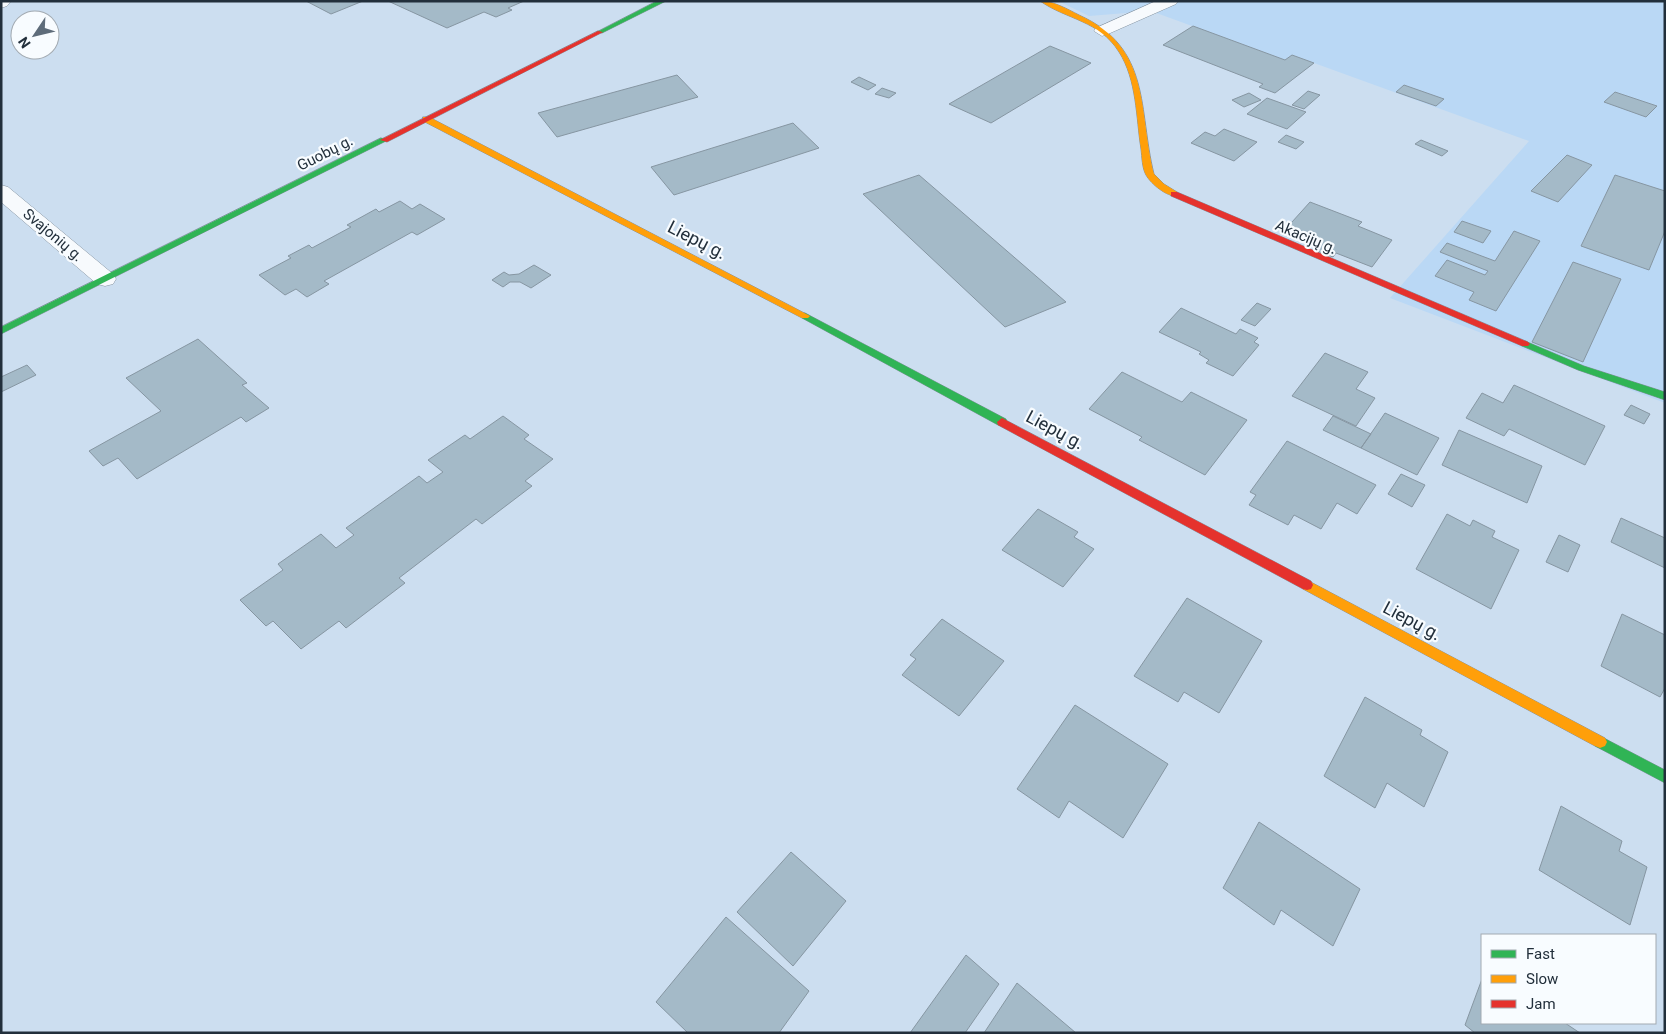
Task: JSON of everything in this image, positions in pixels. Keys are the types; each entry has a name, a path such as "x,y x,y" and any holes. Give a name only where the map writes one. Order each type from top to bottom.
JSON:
{"street":[{"name":"Guobų g.","path":"1,331 663,1"},
{"name":"Akacijų g.","path":"1042,1 1102,31 1116,41 1124,55 1134,82 1146,162 1150,175 1161,186 1182,199 1208,211 1497,333 1581,368 1665,396"},
{"path":"1102,31 1170,1"},
{"name":"Liepų g.","path":"426,119 750,287 1665,777"},
{"name":"Svajonių g.","path":"1,191 105,280"}],"shaded area":[{"path":"1058,1 1665,1 1665,403 1390,298 1529,141 1292,55 1285,60 1151,11 1089,16"}],"building":[{"path":"306,1 363,1 331,14"},
{"path":"388,1 524,1 508,8 512,10 496,17 484,12 447,28"},
{"path":"1193,26 1285,60 1292,55 1314,63 1275,93 1259,87 1263,84 1163,45"},
{"path":"1050,46 1091,63 991,123 949,104"},
{"path":"677,75 698,97 557,137 538,113"},
{"path":"859,77 876,85 868,90 851,82"},
{"path":"1404,85 1444,99 1436,106 1396,92"},
{"path":"882,88 896,93 889,98 875,94"},
{"path":"1308,91 1320,95 1304,109 1292,105"},
{"path":"1615,92 1657,106 1646,117 1604,102"},
{"path":"1249,93 1261,100 1244,107 1232,100"},
{"path":"1267,98 1306,112 1287,129 1247,114"},
{"path":"793,123 819,148 674,195 651,167"},
{"path":"1224,129 1257,142 1234,161 1191,143 1205,132 1215,136"},
{"path":"1286,135 1304,142 1296,149 1278,142"},
{"path":"1421,140 1448,151 1442,156 1415,144"},
{"path":"1567,155 1592,165 1558,202 1531,191"},
{"path":"919,175 1066,302 1005,327 863,194"},
{"path":"1615,175 1665,191 1665,231 1649,270 1581,246"},
{"path":"400,201 412,209 420,204 445,219 417,235 412,232 324,281 329,284 307,297 296,289 285,295 259,275 291,258 288,256 309,245 312,248 351,227 347,225 376,209 379,212"},
{"path":"1310,202 1362,222 1358,226 1392,240 1372,267 1336,253 1333,257 1314,250 1317,246 1283,232"},
{"path":"1462,221 1491,231 1483,243 1454,232"},
{"path":"1514,231 1540,241 1496,311 1469,300 1474,292 1435,276 1447,260 1485,275 1488,271 1440,252 1447,243 1495,261"},
{"path":"1573,262 1621,279 1583,362 1532,342"},
{"path":"534,265 551,275 531,288 520,282 510,282 503,287 492,280 504,272 509,275 519,274"},
{"path":"1257,303 1271,309 1255,326 1241,320"},
{"path":"1181,308 1236,334 1240,329 1258,338 1254,342 1259,345 1233,376 1206,363 1209,360 1199,354 1201,352 1159,332"},
{"path":"198,339 247,383 242,385 269,408 246,422 241,417 137,479 118,458 103,466 89,451 161,411 126,378"},
{"path":"1325,353 1368,372 1356,389 1375,398 1356,426 1292,396"},
{"path":"27,365 36,375 1,392 1,377"},
{"path":"1122,372 1182,402 1191,392 1247,420 1205,475 1139,440 1142,437 1089,409"},
{"path":"1514,385 1605,426 1585,465 1509,429 1504,436 1466,418 1482,393 1503,403"},
{"path":"1631,405 1650,414 1644,424 1624,415"},
{"path":"1385,413 1439,438 1417,475 1361,448"},
{"path":"503,416 529,435 524,439 553,459 525,481 532,486 482,524 476,519 399,578 405,583 346,628 339,621 301,649 273,621 266,626 240,600 283,570 278,564 321,534 336,548 354,535 346,528 419,476 427,483 443,472 428,460 465,435 470,439"},
{"path":"1333,416 1371,434 1361,448 1323,430"},
{"path":"1459,430 1542,466 1527,503 1442,465"},
{"path":"1287,441 1376,485 1357,514 1337,503 1321,529 1294,515 1288,525 1249,505 1256,495 1250,492"},
{"path":"1401,474 1425,485 1412,507 1388,494"},
{"path":"1038,509 1078,532 1074,537 1094,549 1063,587 1002,550"},
{"path":"1447,514 1470,526 1473,520 1495,531 1492,537 1519,550 1491,609 1416,569"},
{"path":"1621,518 1665,538 1665,568 1611,542"},
{"path":"1559,535 1580,545 1568,572 1546,562"},
{"path":"1187,598 1262,641 1219,713 1184,692 1178,702 1134,676"},
{"path":"1622,614 1665,635 1665,688 1660,697 1601,666"},
{"path":"942,619 1004,661 959,716 902,675 916,659 910,655"},
{"path":"1365,697 1422,730 1420,735 1448,752 1424,807 1387,783 1375,808 1324,776"},
{"path":"1075,705 1168,764 1123,838 1069,801 1059,818 1017,789"},
{"path":"1561,806 1622,841 1619,851 1647,867 1630,925 1539,870"},
{"path":"1259,822 1360,889 1333,946 1281,910 1274,925 1223,888"},
{"path":"791,852 846,901 793,966 737,912"},
{"path":"726,917 809,991 779,1033 688,1033 656,1002"},
{"path":"966,955 999,984 965,1033 910,1033"},
{"path":"1481,982 1481,1024 1566,1024 1580,1033 1475,1033 1465,1025"},
{"path":"1017,983 1076,1033 984,1033"}],"traffic: fast":[{"path":"600,32 663,1"},
{"path":"1,331 384,140"},
{"path":"805,316 1002,422"},
{"path":"1525,344 1581,368 1665,396"},
{"path":"1600,742 1665,777"}],"traffic: slow":[{"path":"1043,1 1098,27 1113,40 1123,53 1130,68 1139,104 1146,159 1150,175 1161,186 1174,194"},
{"path":"426,119 805,316"},
{"path":"1307,585 1600,742"}],"traffic: jam":[{"path":"384,140 600,32"},
{"path":"1174,194 1525,344"},
{"path":"1002,422 1307,585"}]}
